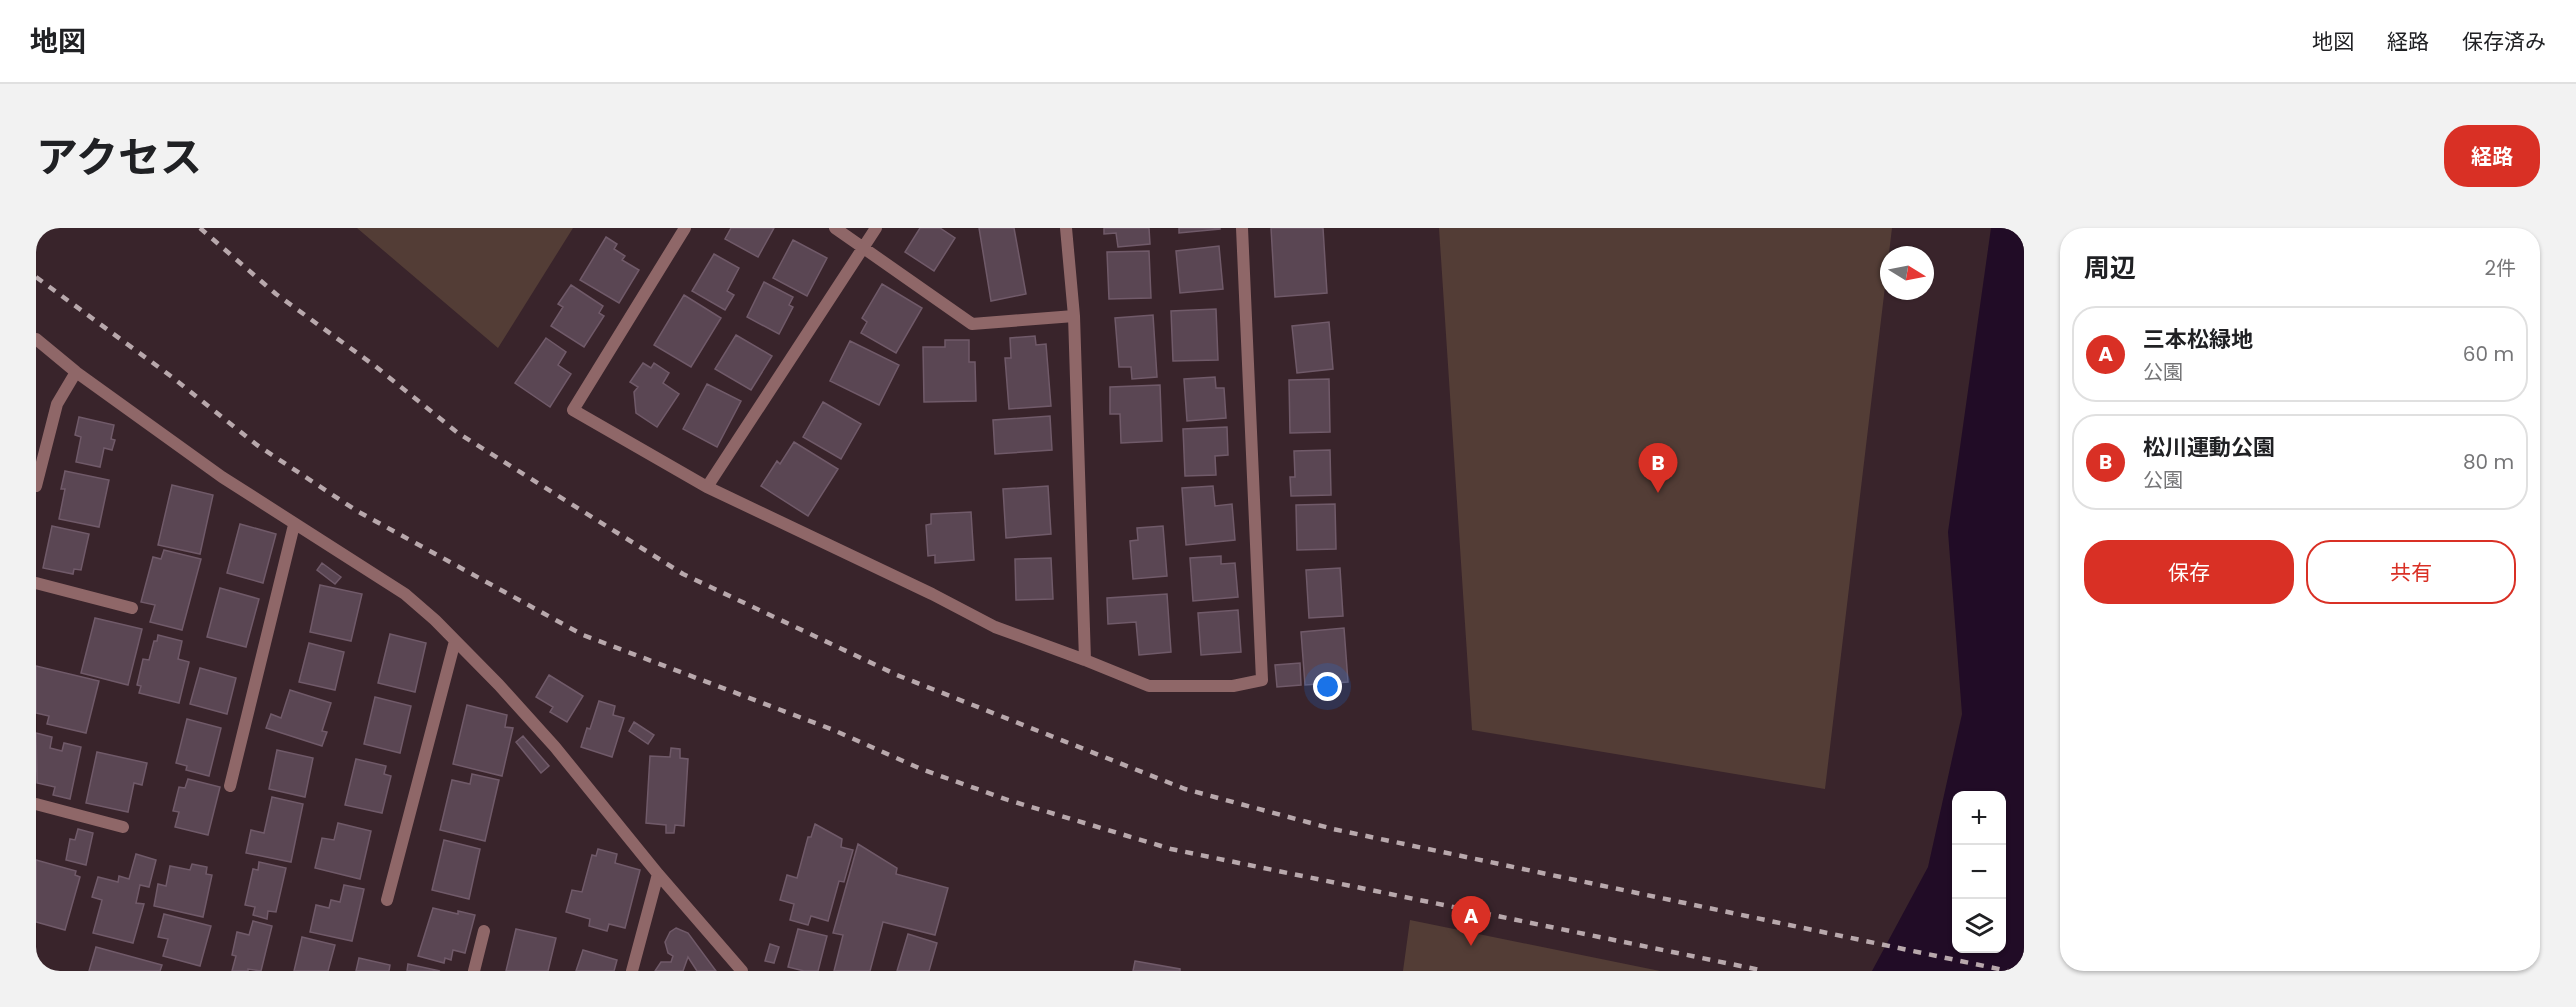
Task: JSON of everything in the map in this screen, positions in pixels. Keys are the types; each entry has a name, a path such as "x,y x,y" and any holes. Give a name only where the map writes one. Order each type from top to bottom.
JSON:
{"street":[{"path":"685,228 573,410 706,487 932,594 996,627 1149,686 1233,686 1262,680 1242,228"},
{"path":"835,228 972,324 1074,316"},
{"path":"706,487 876,228"},
{"path":"1066,228 1074,316 1085,660"},
{"path":"36,339 76,372 222,477 405,594 455,640 555,747 658,874 742,971"},
{"path":"36,486 57,405 76,372"},
{"path":"230,786 294,525"},
{"path":"36,583 132,608"},
{"path":"387,900 455,640"},
{"path":"36,804 123,827"},
{"path":"632,971 658,874"},
{"path":"474,971 484,931"}],"shaded area":[{"path":"357,228 573,228 498,348"},
{"path":"1439,228 1892,228 1890,246 1880,246 1880,300 1883,300 1825,789 1472,730"},
{"path":"1991,228 2024,228 2024,971 1872,971 1928,867 1962,714 1948,532"},
{"path":"1410,920 1660,971 1403,971"}],"building":[{"path":"731,228 774,228 758,257 725,239"},
{"path":"920,228 940,228 955,238 934,271 905,252"},
{"path":"979,228 1014,228 1026,294 991,301"},
{"path":"1104,228 1149,228 1150,244 1118,247 1116,233 1104,234"},
{"path":"1179,228 1220,228 1220,229 1179,233"},
{"path":"1271,228 1323,228 1327,293 1275,297"},
{"path":"606,237 617,244 614,249 625,256 622,260 639,270 619,303 580,280"},
{"path":"793,240 827,258 807,296 773,278"},
{"path":"1219,246 1223,289 1180,293 1176,251"},
{"path":"1149,251 1151,298 1109,299 1107,252"},
{"path":"714,254 739,268 727,291 734,295 725,310 692,291"},
{"path":"764,282 793,297 789,305 793,307 779,334 747,317"},
{"path":"882,284 922,308 896,353 861,333 867,322 862,318"},
{"path":"571,285 603,306 599,313 604,316 584,347 551,326 563,307 558,304"},
{"path":"684,295 721,318 691,367 654,345"},
{"path":"1216,309 1218,360 1173,361 1171,311"},
{"path":"1153,315 1157,377 1132,379 1131,367 1119,367 1115,318"},
{"path":"1329,322 1333,369 1297,373 1292,326"},
{"path":"736,335 772,356 751,390 715,369"},
{"path":"1035,336 1036,345 1046,344 1051,406 1009,409 1005,358 1011,358 1010,338"},
{"path":"546,338 566,352 558,365 571,374 550,407 515,383"},
{"path":"945,340 969,340 969,362 975,362 976,401 924,402 923,347 945,347"},
{"path":"850,341 899,365 879,405 830,381"},
{"path":"643,363 651,368 654,363 669,373 663,383 679,394 657,427 636,413 634,392 638,387 630,382"},
{"path":"1215,377 1216,388 1224,388 1226,418 1187,421 1184,379"},
{"path":"1329,379 1330,432 1290,433 1289,380"},
{"path":"707,384 741,401 717,447 683,429"},
{"path":"1160,385 1162,441 1121,443 1120,414 1110,414 1110,387"},
{"path":"823,402 861,424 841,459 803,437"},
{"path":"1050,416 1052,450 995,454 993,420"},
{"path":"79,417 114,425 111,439 115,440 112,450 104,448 100,467 76,462 81,437 75,435"},
{"path":"1227,427 1228,455 1215,456 1216,475 1185,476 1183,429"},
{"path":"794,442 838,469 808,516 761,486 777,461 780,464"},
{"path":"1330,450 1331,495 1291,496 1290,477 1295,477 1294,451"},
{"path":"65,471 109,480 99,527 59,519 65,489 61,489"},
{"path":"172,485 213,495 200,554 158,545"},
{"path":"1048,486 1051,534 1006,538 1003,489"},
{"path":"1213,486 1215,506 1232,504 1235,540 1186,545 1182,488"},
{"path":"1335,504 1336,549 1297,550 1296,505"},
{"path":"971,512 974,560 935,563 935,555 928,556 926,525 931,524 931,514"},
{"path":"240,524 276,534 263,583 227,573"},
{"path":"52,526 89,534 81,570 74,569 73,574 43,568"},
{"path":"1163,526 1167,576 1133,579 1130,541 1138,540 1137,528"},
{"path":"164,550 201,559 182,630 150,622 155,605 141,602 153,557 161,559"},
{"path":"1221,556 1221,564 1235,563 1238,597 1193,601 1190,558"},
{"path":"1051,558 1053,599 1016,600 1015,559"},
{"path":"322,563 341,577 335,584 317,570"},
{"path":"1340,568 1343,616 1309,618 1306,570"},
{"path":"320,585 362,594 351,641 310,632"},
{"path":"220,588 259,599 246,647 207,637"},
{"path":"1167,594 1171,652 1139,655 1136,622 1108,624 1107,598"},
{"path":"1238,610 1241,652 1201,655 1198,613"},
{"path":"95,618 142,629 128,685 81,673"},
{"path":"1344,628 1348,682 1305,685 1301,632"},
{"path":"390,634 426,643 415,692 378,683"},
{"path":"158,635 182,641 178,659 189,662 179,703 139,693 141,686 137,685 143,659 149,660"},
{"path":"309,643 344,652 335,690 299,682"},
{"path":"1300,663 1301,685 1277,687 1275,665"},
{"path":"36,666 99,681 86,733 47,724 49,716 36,713"},
{"path":"200,668 236,678 227,714 190,704"},
{"path":"549,675 583,696 567,722 550,712 553,707 536,697"},
{"path":"290,690 331,703 322,731 327,732 322,746 266,728 271,714 281,718"},
{"path":"375,697 411,706 400,753 364,744"},
{"path":"599,701 615,706 613,715 624,718 612,757 581,747 587,728 590,729"},
{"path":"467,705 507,715 505,727 513,728 502,776 453,764"},
{"path":"187,719 221,728 209,776 186,770 187,766 176,763"},
{"path":"634,722 654,735 648,744 629,731"},
{"path":"36,733 52,737 50,748 62,751 64,743 81,747 70,799 53,795 55,787 37,783"},
{"path":"523,736 549,766 541,773 516,742"},
{"path":"671,748 680,749 680,758 688,759 684,826 675,825 674,833 666,833 666,825 646,823 650,756 670,757"},
{"path":"277,750 313,758 305,797 269,789"},
{"path":"97,752 147,763 142,785 134,783 128,812 86,803"},
{"path":"356,759 386,766 384,774 391,776 382,813 345,805"},
{"path":"472,774 499,780 485,841 440,830 452,780 470,784"},
{"path":"188,779 220,787 208,835 175,827 179,812 173,811 179,787 185,788"},
{"path":"272,797 303,804 291,862 246,853 251,830 264,833"},
{"path":"338,823 371,831 360,879 315,868 322,838 334,840"},
{"path":"815,824 842,839 841,847 853,850 844,882 839,881 828,921 811,916 808,925 790,920 794,904 780,900 787,875 797,878 808,837 811,837"},
{"path":"78,829 93,833 86,865 66,860 70,839 75,840"},
{"path":"444,840 480,849 469,899 432,890"},
{"path":"858,844 897,868 896,874 948,888 935,935 883,922 870,971 834,971 843,935 833,933"},
{"path":"598,849 617,854 615,863 640,870 625,928 609,924 607,931 589,926 590,919 566,912 572,890 582,892 592,855 596,856"},
{"path":"136,854 156,860 149,887 140,885 136,903 144,904 133,943 93,933 102,900 92,897 98,877 118,882 119,876 129,879"},
{"path":"36,860 76,871 75,875 80,877 65,930 36,922"},
{"path":"259,862 286,868 276,912 268,911 267,919 253,915 255,907 245,905 253,869 258,870"},
{"path":"192,864 207,867 206,874 212,875 203,917 154,906 158,884 166,886 170,866 190,870"},
{"path":"344,885 364,889 352,941 310,932 316,905 329,908 331,900 340,902"},
{"path":"433,908 458,914 458,911 475,915 465,953 453,950 451,960 445,958 444,963 418,956"},
{"path":"164,914 211,926 200,966 163,956 168,939 158,937"},
{"path":"253,921 272,926 261,971 248,969 248,971 232,971 236,956 232,955 237,932 249,935"},
{"path":"676,928 688,933 716,971 697,971 688,957 683,971 655,971 661,962 671,962 673,956 668,953 665,942 670,932"},
{"path":"516,929 556,938 548,971 506,971"},
{"path":"798,929 827,936 818,971 804,971 788,967"},
{"path":"908,934 937,943 929,971 897,971"},
{"path":"302,937 335,945 328,971 294,971"},
{"path":"770,944 779,947 774,963 765,961"},
{"path":"96,947 162,965 160,971 89,971"},
{"path":"583,950 617,960 614,971 576,971"},
{"path":"359,958 390,965 389,971 356,971"},
{"path":"1135,961 1180,969 1180,971 1133,971"},
{"path":"408,964 440,971 407,971"}],"railway":[{"path":"200,228 276,294 375,366 458,433 683,574 897,675 1185,789 1333,829 2008,971"},
{"path":"36,277 172,377 257,445 357,511 583,635 831,729 921,769 1008,800 1171,849 1765,971"}],"place":[{"name":"松川運動公園","path":"1658,493"},
{"name":"三本松緑地","path":"1471,946"}]}
